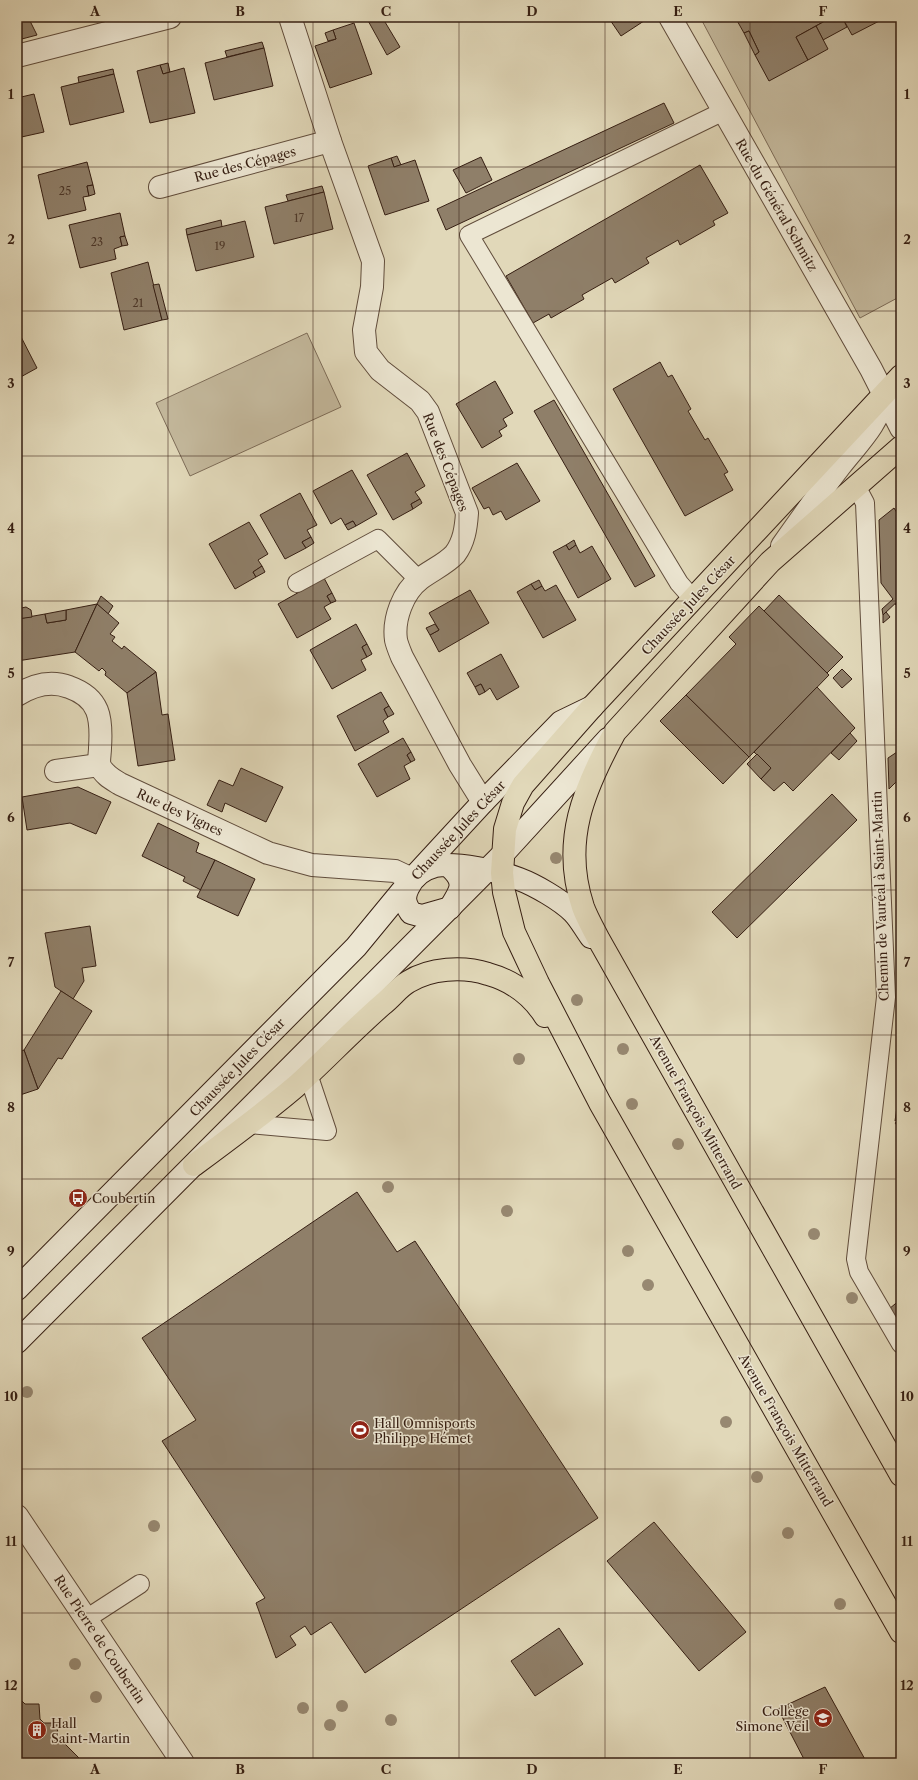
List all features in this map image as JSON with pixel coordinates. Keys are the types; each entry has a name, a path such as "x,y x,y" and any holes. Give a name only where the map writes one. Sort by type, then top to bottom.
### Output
{"main road":[{"name":"Chaussée Jules César","path":"592,707 901,376"},
{"path":"615,732 770,562 901,447"},
{"path":"592,707 524,785 513,803 505,829 497,866 514,932 600,1103"},
{"name":"Avenue François Mitterrand","path":"615,732 603,754 582,801 575,835 576,875 583,907 596,934 901,1475"},
{"path":"194,1165 249,1124 308,1074 374,1011 408,982 432,972 459,969 481,972 498,977 522,989 543,1013 600,1103"},
{"name":"Avenue François Mitterrand","path":"600,1103 901,1632"}],"street":[{"path":"17,56 170,17"},
{"name":"Rue des Cépages","path":"290,17 330,141 373,261 372,287 364,330 366,352 380,370 420,400 428,412 467,513 465,530 460,546 453,556 419,580 407,594 396,622 396,640 402,657 427,704 460,765 483,802"},
{"name":"Rue du Général Schmitz","path":"670,17 884,394 901,428"},
{"name":"Rue des Cépages","path":"160,187 330,141"},
{"path":"770,562 868,431 882,408 884,394"},
{"path":"17,695 42,684 60,684 78,690 92,700 99,713 101,730 99,765 56,771"},
{"name":"Chaussée Jules César","path":"17,1289 356,947 412,879 483,802 561,722 592,707"},
{"path":"17,1342 450,908 497,866 615,732"},
{"name":"Rue des Vignes","path":"99,765 106,776 120,784 268,853 312,865 395,871 412,879"},
{"path":"450,866 458,874 462,884 460,891 450,908 422,916 411,913 405,905 405,895 412,879 427,869 436,866 450,866 497,866 545,892 573,912 593,941 665,1057"},
{"name":"Rue Pierre de Coubertin","path":"17,1516 183,1763"}],"lane":[{"path":"693,599 679,583 469,234 724,111"},
{"name":"Chemin de Vauréal à Saint-Martin","path":"856,486 864,503 886,998 856,1259 859,1272 901,1344"},
{"path":"297,583 378,539 419,580"},
{"path":"249,1124 327,1131 308,1074"},
{"path":"86,1618 140,1584"}],"shaded area":[{"path":"700,17 901,17 901,296 860,318"},
{"path":"307,333 341,407 190,476 156,403"}],"building":[{"path":"17,17 28,17 37,35 18,40"},
{"path":"366,17 382,17 400,47 387,55"},
{"path":"608,17 650,17 621,36"},
{"path":"735,17 832,17 796,37 808,60 769,81 755,55 759,52 749,31 744,33"},
{"path":"832,17 842,17 847,27 823,40 816,26"},
{"path":"842,17 887,17 852,35"},
{"path":"354,23 372,74 330,88 315,46 336,39 333,30"},
{"path":"816,26 828,49 808,60 796,37"},
{"path":"333,30 336,39 328,41 325,33"},
{"path":"749,31 759,52 755,55 744,33"},
{"path":"262,42 264,48 227,57 225,51"},
{"path":"264,48 273,86 214,100 205,63"},
{"path":"168,63 170,72 163,74 160,65"},
{"path":"160,65 163,74 184,68 195,113 150,123 137,71"},
{"path":"113,69 114,74 79,83 78,77"},
{"path":"114,74 124,112 70,125 61,87"},
{"path":"34,94 44,132 17,138 17,98"},
{"path":"664,103 674,123 446,230 437,209"},
{"path":"397,156 401,165 394,167 391,158"},
{"path":"481,157 492,180 466,193 453,170"},
{"path":"391,158 394,167 415,160 429,201 385,215 368,166"},
{"path":"87,162 93,185 87,186 89,196 83,197 86,210 48,219 38,175"},
{"path":"700,165 728,213 713,221 715,225 680,245 678,240 646,258 649,263 615,283 612,278 582,295 584,299 551,318 549,314 533,323 506,276"},
{"path":"93,185 95,194 89,196 87,186"},
{"path":"322,186 324,192 288,201 286,195"},
{"path":"324,192 333,229 274,244 265,207"},
{"path":"120,213 125,236 120,237 122,246 114,249 116,259 80,268 69,225"},
{"path":"221,220 222,227 187,235 186,229"},
{"path":"245,221 254,257 196,271 187,235"},
{"path":"125,236 128,245 122,246 120,237"},
{"path":"148,262 162,320 124,330 111,273"},
{"path":"159,284 168,319 162,320 153,285"},
{"path":"17,329 37,368 17,379"},
{"path":"660,362 668,377 672,375 691,409 688,411 705,440 708,438 728,472 724,474 733,490 685,516 613,389"},
{"path":"495,381 513,413 503,419 507,426 499,431 502,436 482,448 456,404"},
{"path":"554,400 655,576 635,587 534,411"},
{"path":"407,453 425,486 415,492 420,499 411,504 413,509 393,520 367,475"},
{"path":"517,463 540,501 506,520 501,511 493,515 489,507 484,509 472,488"},
{"path":"352,470 377,514 356,526 353,521 345,525 341,518 331,524 313,491"},
{"path":"300,493 317,525 307,530 311,537 302,542 306,548 285,559 260,515"},
{"path":"420,499 422,503 413,509 411,504"},
{"path":"894,508 901,519 901,598 883,615 882,609 893,599 881,583 879,520"},
{"path":"353,521 356,526 348,530 345,525"},
{"path":"249,522 268,554 258,560 262,566 253,572 256,577 235,589 209,544"},
{"path":"311,537 314,543 306,548 302,542"},
{"path":"574,540 576,545 569,550 566,545"},
{"path":"566,545 569,550 576,545 580,553 592,546 611,579 578,598 553,552"},
{"path":"262,566 265,572 256,577 253,572"},
{"path":"324,578 332,593 327,596 331,603 324,607 331,619 297,638 278,604"},
{"path":"539,580 542,586 535,590 531,584"},
{"path":"531,584 535,590 542,586 545,591 556,585 576,620 543,638 517,592"},
{"path":"470,590 489,623 439,652 430,635 439,630 429,613"},
{"path":"332,593 336,601 331,603 327,596"},
{"path":"779,595 843,657 827,673 764,611"},
{"path":"101,596 113,606 108,614 97,604"},
{"path":"901,598 901,610 895,604"},
{"path":"97,604 75,652 17,661 17,619 45,614 47,623 66,620 66,610"},
{"path":"97,604 119,623 110,634 115,637 112,641 122,649 124,646 156,672 127,693 105,675 106,672 102,668 99,671 75,652"},
{"path":"759,606 829,675 749,757 686,695 736,644 729,637"},
{"path":"26,607 31,610 32,617 17,619 17,609"},
{"path":"66,610 66,620 47,623 45,614"},
{"path":"886,612 890,617 883,623 883,615"},
{"path":"356,624 367,644 362,647 367,657 361,660 366,670 332,689 310,650"},
{"path":"435,624 439,630 430,635 426,628"},
{"path":"367,644 372,654 367,657 362,647"},
{"path":"501,654 519,687 497,700 490,688 485,692 481,684 475,687 467,673"},
{"path":"842,669 852,679 842,688 833,678"},
{"path":"156,672 162,715 168,714 175,760 138,766 127,693"},
{"path":"481,684 485,692 479,695 475,687"},
{"path":"817,687 855,728 793,791 784,782 774,791 761,779 771,768 754,752"},
{"path":"381,692 389,706 384,709 388,717 383,721 389,732 355,751 337,716"},
{"path":"686,695 749,757 723,784 660,721"},
{"path":"389,706 394,714 388,717 384,709"},
{"path":"850,733 857,741 839,760 831,753"},
{"path":"403,738 411,752 407,755 411,762 404,766 410,779 377,797 358,764"},
{"path":"900,750 901,777 889,789 888,758"},
{"path":"411,752 415,760 411,762 407,755"},
{"path":"757,754 771,768 761,779 747,764"},
{"path":"241,768 283,787 266,822 225,803 222,812 207,805 219,780 233,786"},
{"path":"78,787 111,802 96,834 70,823 27,830 22,797"},
{"path":"832,794 857,820 737,938 712,912"},
{"path":"158,823 199,843 196,852 215,860 201,890 183,881 185,877 142,856"},
{"path":"215,860 255,879 238,916 197,897"},
{"path":"90,926 96,966 82,968 84,981 73,999 55,987 45,933"},
{"path":"61,991 92,1011 62,1059 58,1058 38,1089 24,1050"},
{"path":"24,1050 38,1089 17,1096 17,1053"},
{"path":"901,1084 901,1116 895,1121 900,1086"},
{"path":"901,1118 901,1130 895,1123"},
{"name":"Hall Omnisports Philippe Hémet","path":"357,1192 397,1252 415,1241 598,1518 365,1673 331,1622 311,1635 305,1626 290,1636 296,1645 276,1658 256,1603 265,1598 162,1441 196,1420 142,1338"},
{"path":"901,1299 901,1323 889,1309"},
{"path":"654,1522 746,1632 699,1671 607,1561"},
{"path":"559,1628 583,1664 535,1696 511,1661"},
{"path":"825,1687 867,1763 806,1763 778,1709"},
{"name":"Hall Saint-Martin","path":"17,1696 25,1704 39,1704 40,1719 44,1723 57,1723 58,1737 84,1763 17,1763"}],"place":[{"name":"Coubertin","path":"78,1198"},
{"name":"Hall Omnisports Philippe Hémet","path":"360,1430"},
{"name":"Collège Simone Veil","path":"823,1718"},
{"name":"Hall Saint-Martin","path":"37,1730"}]}
